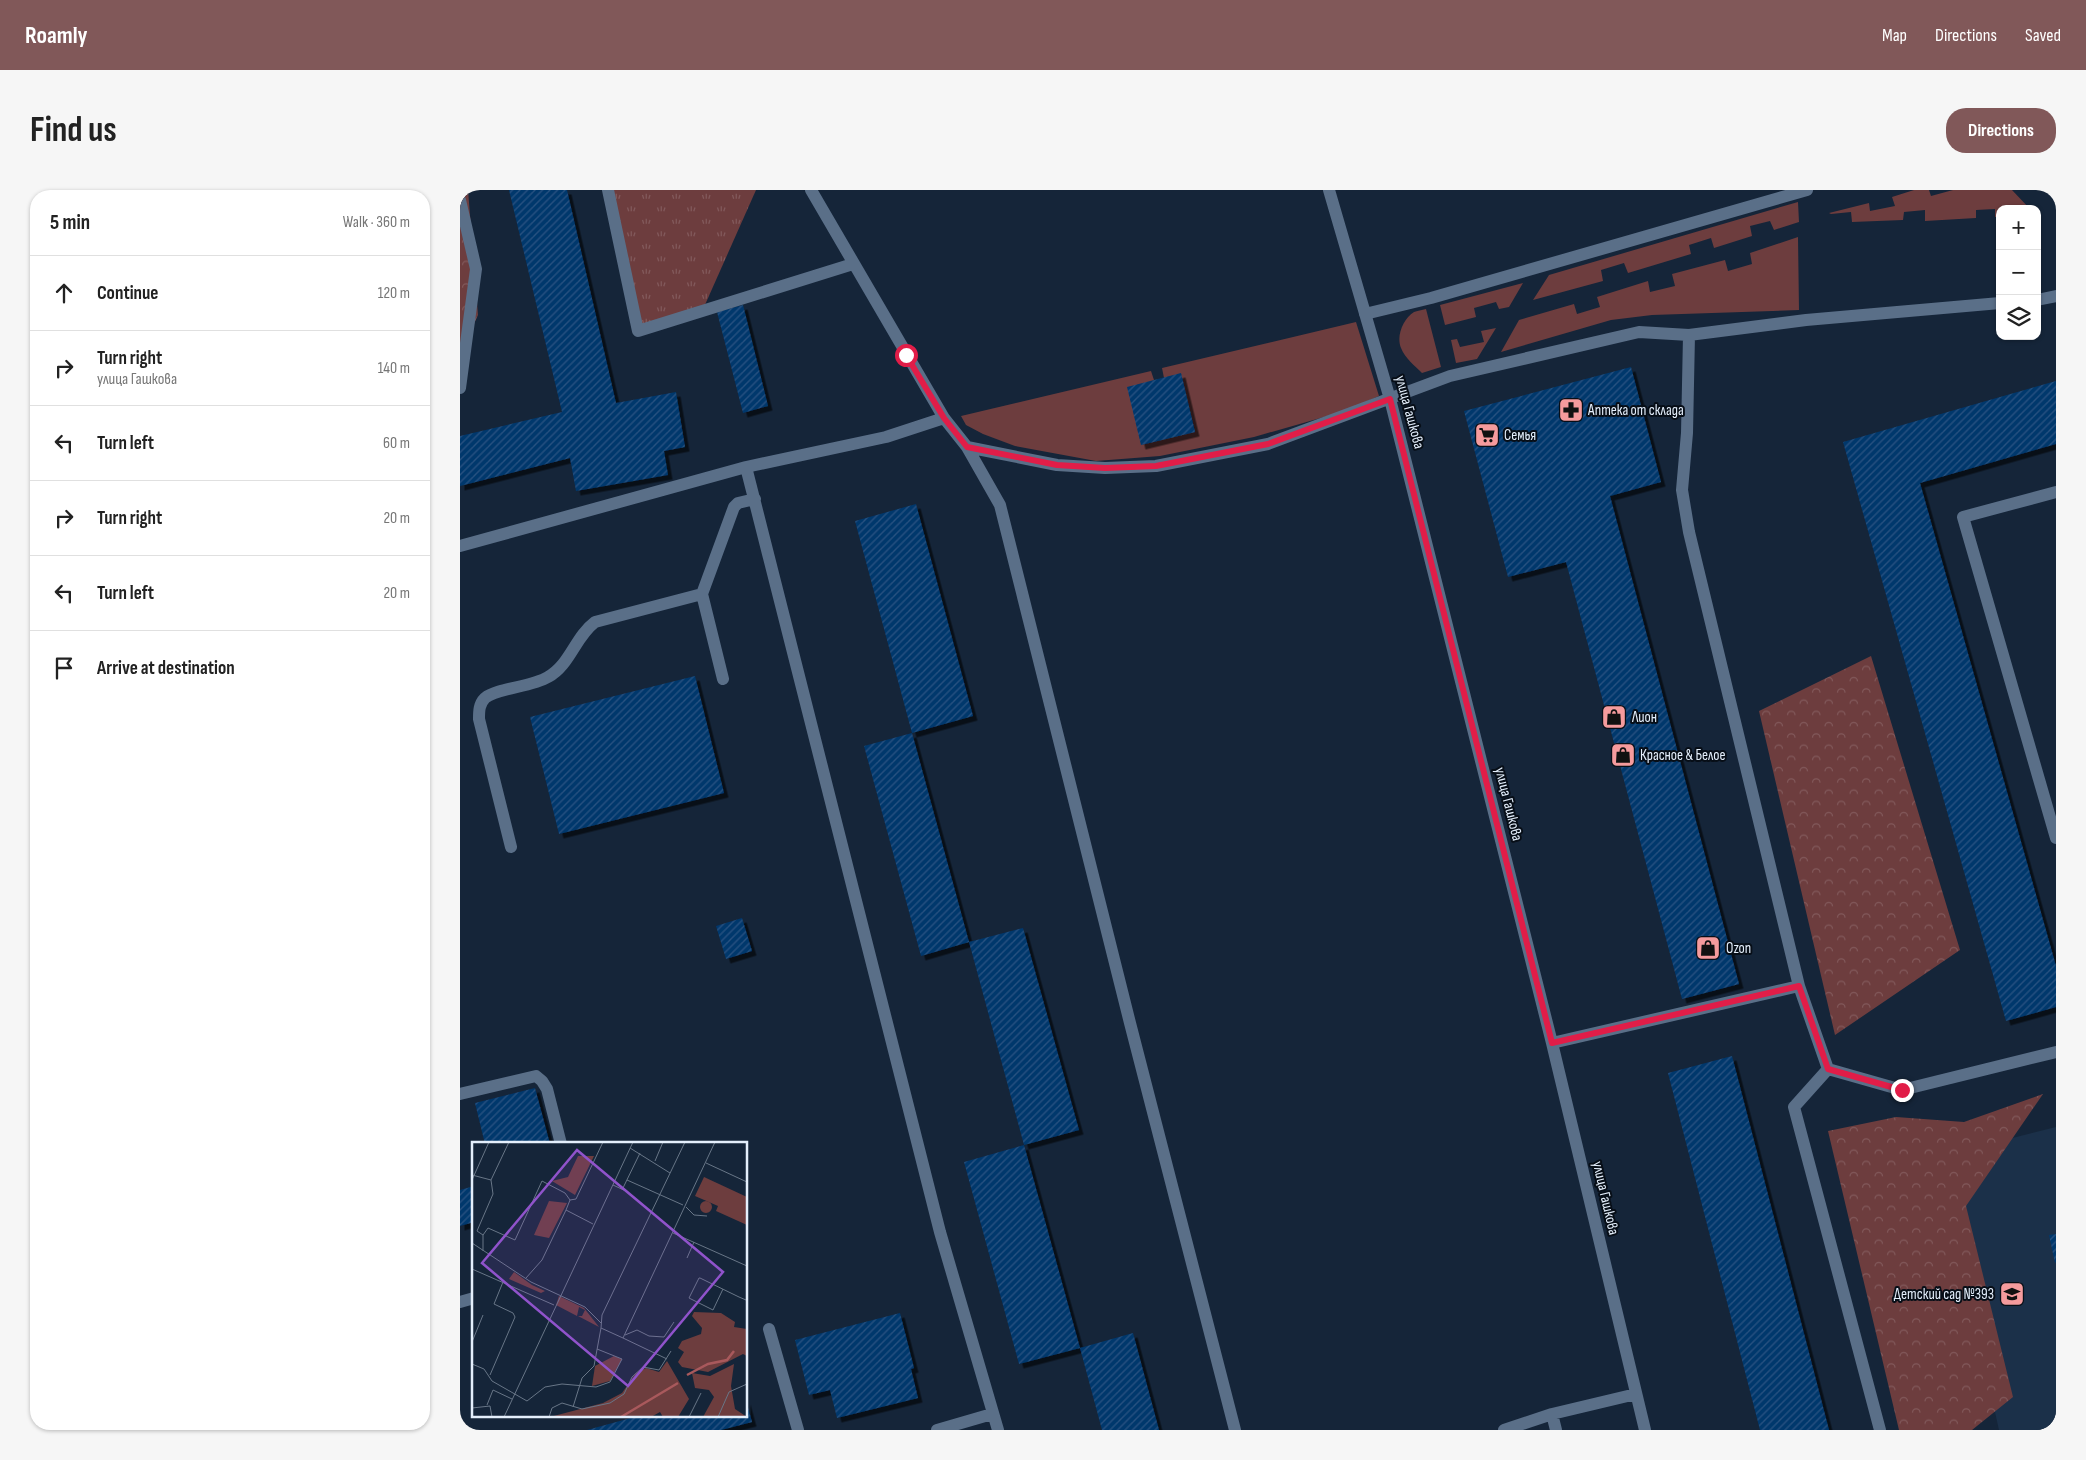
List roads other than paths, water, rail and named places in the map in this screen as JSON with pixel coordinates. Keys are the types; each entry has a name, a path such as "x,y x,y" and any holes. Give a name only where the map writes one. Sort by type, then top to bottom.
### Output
{"street":[{"path":"608,190 638,331 853,264"},
{"path":"811,190 944,418 967,447 1000,504 1130,1023 1235,1430"},
{"name":"улица Гашкова","path":"1329,190 1390,399 1552,1043 1645,1430"},
{"path":"1365,314 1431,298 1807,190"},
{"path":"460,200 476,269 460,388"},
{"path":"2041,299 2056,296"},
{"path":"967,447 1057,465 1105,468 1156,466 1268,444 1450,376 1639,332 1689,335 1806,320 1996,303"},
{"path":"1689,335 1687,433 1682,490 1689,532 1799,986 1828,1069"},
{"path":"460,546 746,467 886,437 944,418"},
{"path":"746,467 938,1222 998,1430"},
{"path":"2056,492 1963,517 2056,838"},
{"path":"723,679 702,594 734,507 738,503 754,499"},
{"path":"510,847 479,719 478,708 485,698 548,677 566,660 580,637 595,622 702,594"},
{"path":"1552,1043 1799,986"},
{"path":"1828,1069 1902,1090 2056,1052"},
{"path":"1828,1069 1794,1107 1880,1430"},
{"path":"460,1094 536,1076 547,1089 560,1142"},
{"path":"770,1330 798,1430"},
{"path":"1504,1430 1552,1414 1636,1394"},
{"path":"937,1430 992,1414"},
{"path":"1552,1414 1556,1430"}],"place":[{"name":"Аптека от склада","path":"1571,410"},
{"name":"Семья","path":"1487,435"},
{"name":"Лион","path":"1614,717"},
{"name":"Красное & Белое","path":"1623,755"},
{"name":"Ozon","path":"1708,948"},
{"name":"Детский сад №393","path":"2012,1294"}]}
